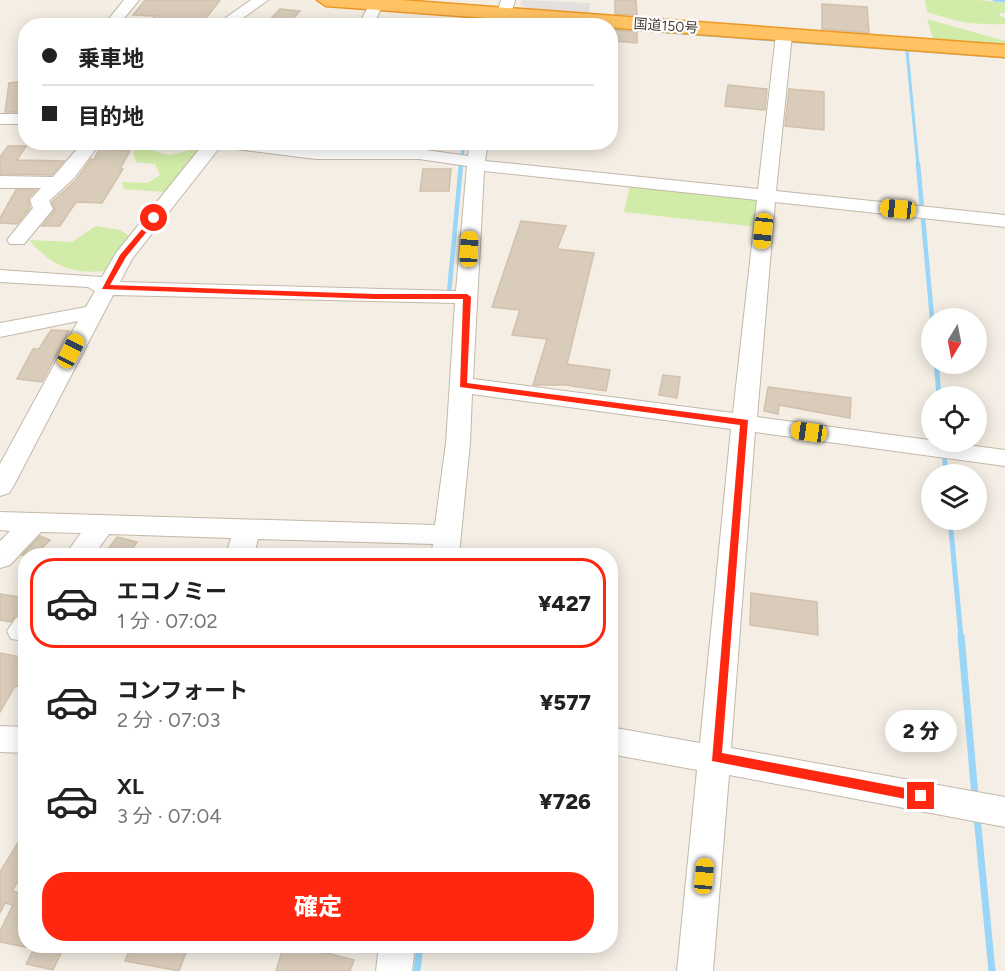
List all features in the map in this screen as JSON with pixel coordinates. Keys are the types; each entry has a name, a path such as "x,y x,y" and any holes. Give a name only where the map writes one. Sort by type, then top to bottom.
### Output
{"highway":[{"name":"国道150号","path":"326,0 567,18"},
{"name":"国道150号","path":"618,22 1005,51"}],"street":[{"path":"117,18 132,0"},
{"path":"233,18 261,0"},
{"path":"369,18 376,4"},
{"path":"695,971 716,758 744,422 784,35"},
{"path":"2,122 18,120"},
{"path":"17,240 43,209 39,200 58,183 86,150"},
{"path":"0,487 123,257 209,150"},
{"path":"357,150 476,157 766,196 1005,221"},
{"path":"0,521 247,529 446,545 463,385 476,157"},
{"path":"0,182 58,183"},
{"path":"0,276 93,281 105,288 375,297 467,297"},
{"path":"0,330 92,312"},
{"path":"463,385 1005,458"},
{"path":"0,558 35,522"},
{"path":"84,548 102,524"},
{"path":"242,548 247,529"},
{"path":"0,739 18,740"},
{"path":"618,741 1005,812"},
{"path":"394,971 396,953"}],"green space":[{"path":"925,0 978,0 1005,3 1005,13 1000,13 1000,16 1005,18 1005,24 974,23 927,12"},
{"path":"927,19 1005,41 1005,47 934,41"},
{"path":"133,150 154,150 170,155 190,150 209,150 181,184 163,192 124,189 122,182 148,183 160,175 155,164 136,162"},
{"path":"630,185 760,198 757,227 624,212"},
{"path":"96,226 120,230 136,240 115,270 89,272 68,268 48,258 29,240 72,242"}],"shaded area":[{"path":"523,0 590,3 589,15 534,11 520,5"}],"building":[{"path":"145,0 220,0 206,18 153,18 155,16 133,15"},
{"path":"615,0 636,0 637,15 615,14"},
{"path":"822,4 867,7 869,33 822,29"},
{"path":"280,9 300,11 293,18 272,18"},
{"path":"618,30 637,32 637,43 618,41"},
{"path":"18,82 18,112 5,112 9,83"},
{"path":"728,85 767,89 765,110 725,106"},
{"path":"789,89 824,92 824,130 785,126"},
{"path":"8,146 18,146 18,150 23,150 17,160 64,161 52,175 0,174 0,157"},
{"path":"99,150 130,151 120,169 123,169 102,203 76,202 60,226 42,226 55,210 52,202 76,180 91,159 94,160"},
{"path":"423,169 451,169 449,191 420,191"},
{"path":"16,190 36,190 28,198 30,208 17,224 0,223 0,218"},
{"path":"521,221 566,226 557,249 594,253 567,364 610,370 606,391 566,385 533,385 547,339 512,335 520,310 492,307"},
{"path":"51,330 69,331 42,382 17,379 33,349 39,349"},
{"path":"663,375 680,377 677,398 659,395"},
{"path":"768,387 851,398 850,418 779,405 778,414 764,411"},
{"path":"40,536 50,540 42,548 29,548"},
{"path":"117,537 137,542 133,548 109,548"},
{"path":"751,593 817,602 818,635 750,625"},
{"path":"0,594 18,597 18,615 11,622 0,620"},
{"path":"0,653 18,656 18,687 15,686 0,712"},
{"path":"18,843 18,881 12,891 18,892 18,945 0,942 0,931 13,905 5,903 0,913 0,872"},
{"path":"32,953 61,953 53,970 26,964"},
{"path":"128,953 186,953 179,971 125,961"},
{"path":"282,953 327,953 354,960 350,971 276,971"}],"waterway":[{"path":"994,0 1005,1"},
{"path":"618,29 1005,57"},
{"path":"907,51 918,165"},
{"path":"460,165 463,150"},
{"path":"454,294 449,293 461,164"},
{"path":"918,164 931,308"},
{"path":"937,374 938,386"},
{"path":"944,452 945,464"},
{"path":"951,530 961,637"},
{"path":"961,636 975,796"},
{"path":"977,817 992,971"},
{"path":"417,971 419,953"}],"route":[{"path":"154,218 123,257 105,288 375,297 467,297 463,385 744,422 716,758 921,796"}]}
